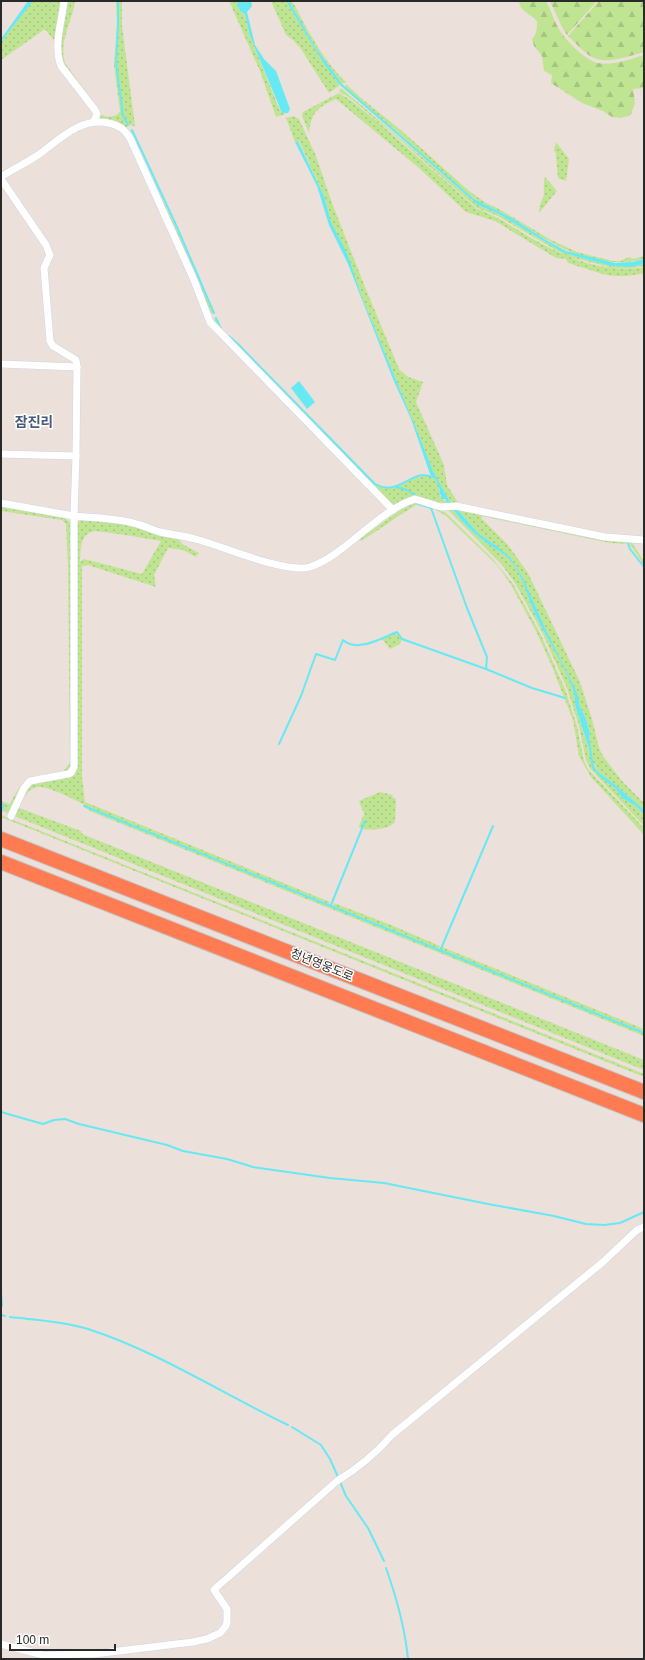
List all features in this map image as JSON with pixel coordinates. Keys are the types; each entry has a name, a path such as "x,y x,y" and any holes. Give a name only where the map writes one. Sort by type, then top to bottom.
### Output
{"highway":[{"name":"청년영웅도로","path":"1,838 644,1092"},
{"name":"청년영웅도로","path":"1,862 644,1115"}],"street":[{"path":"64,1 57,47 58,58 61,66 95,110 97,114 94,121"},
{"path":"10,816 24,788 30,781 68,774 71,773 74,767 74,516 77,367 76,360 53,346 50,340 44,268 50,254 46,245 1,178 36,156 74,129 94,121 117,125 124,129 130,138 194,280 210,322 393,510"},
{"path":"1,364 77,367"},
{"path":"1,454 76,456"},
{"path":"1,503 74,516 138,524 159,532 198,540 296,569 309,567 322,561 393,510 415,499 441,507 456,506 606,538 644,540"},
{"path":"1,1644 43,1655 94,1654 193,1642 220,1633 226,1626 228,1616 226,1609 214,1590 217,1587 337,1481 383,1444 392,1434 602,1262 637,1230 644,1227"}],"green space":[{"path":"33,1 63,1 56,43 45,29 1,60 1,42"},
{"path":"66,1 75,1 65,39 65,63 94,103 62,65 59,47"},
{"path":"116,1 118,25 115,63 123,116 128,127 98,119 99,114 111,117 118,114 120,111 114,65 117,24"},
{"path":"119,1 122,1 122,26 135,126 129,125 124,115 116,63"},
{"path":"229,1 236,1 240,11 245,14 250,36 278,106 282,113 286,114 276,117 260,71"},
{"path":"271,1 286,1 324,64 340,85 329,93 301,49 286,35"},
{"path":"289,1 292,1 307,29 325,57 346,82 342,84 316,48"},
{"path":"519,1 546,1 562,34 576,49 593,61 610,64 644,55 644,88 633,89 635,103 629,116 620,118 612,117 603,111 582,103 551,83 552,75 544,71 542,56 534,46 532,39 536,33 537,21 521,8"},
{"path":"550,1 597,1 567,35"},
{"path":"599,1 644,1 644,52 618,59 598,59 586,53 568,36"},
{"path":"346,84 402,131 469,191 486,203 499,209 551,240 577,252 613,261 620,261 629,257 633,259 644,256 644,259 625,262 607,262 573,253 505,214 481,203 452,181 353,95 345,86"},
{"path":"341,88 478,205 499,214 564,253 611,266 630,267 644,264 644,266 631,268 613,268 566,256 496,215 477,208 391,132 350,98 340,92 339,91"},
{"path":"339,93 377,121 477,209 496,217 540,243 582,262 612,268 644,267 644,273 613,276 568,263 566,259 556,258 495,221 466,212 419,168 336,99 316,111 309,133 302,116 303,112"},
{"path":"293,116 299,119 316,156 332,203 399,369 408,377 423,382 416,402 444,465 447,485 459,504 451,504 433,471 357,282 331,222 324,196 299,141 295,142 286,118"},
{"path":"130,130 175,226 213,313 212,314 209,312 129,133"},
{"path":"556,142 569,159 566,181 558,178 556,154 554,150"},
{"path":"545,177 557,191 539,213 544,194"},
{"path":"215,318 225,333 239,345 374,484 394,488 418,477 427,476 435,478 439,487 440,496 448,504 415,497 392,507 217,328 213,321"},
{"path":"415,503 418,504 376,532 361,541 359,539 402,509"},
{"path":"419,503 439,509 446,513 493,559 513,584 540,633 565,689 577,726 584,761 588,769 644,828 644,835 591,777 579,756 573,720 551,664 536,631 510,583 497,565 446,516 433,508"},
{"path":"1,506 64,517 72,524 71,766 65,772 29,780 10,814 3,811 5,804 1,802 1,800 10,804 21,786 30,778 63,772 70,762 68,566 66,524 62,520 1,511"},
{"path":"447,509 453,509 463,522 475,533 502,553 513,564 540,625 560,660 571,685 575,696 575,705 596,773 616,789 622,798 636,806 644,815 644,826 590,768 586,760 579,726 567,688 542,632 515,583 502,565"},
{"path":"457,509 644,542 644,544 632,543 644,561 644,565 629,543 622,544 605,542 482,516 481,518 508,545 528,573 580,682 592,719 599,748 603,756 621,780 644,803 644,810 598,772 593,762 589,736 590,734 586,719 579,704 575,688 546,630 523,578 510,557 478,533"},
{"path":"88,519 134,525 178,538 182,544 199,553 196,557 183,550 168,548 154,575 156,587 88,565 82,566 82,777 85,802 330,902 329,904 213,858 97,811 51,789 38,787 31,789 26,794 19,808 81,831 82,834 644,1060 644,1070 12,815 19,800 32,783 73,774 77,522","holes":["95,531 161,541 142,574 84,559 80,562 81,547 83,539 86,535"]},
{"path":"397,633 402,639 400,644 390,649 382,639"},
{"path":"380,792 393,795 392,797 396,799 395,822 388,827 379,829 360,828 359,826 364,814 359,801"},
{"path":"84,807 621,1024 644,1034 644,1036 92,812"},
{"path":"1,815 644,1074 644,1077 1,817"},
{"path":"334,903 440,946 439,949 333,906"},
{"path":"442,947 644,1029 644,1032 441,950"}],"water":[{"path":"28,1 33,1 1,42 1,39"},
{"path":"236,1 251,1 252,6 247,12 255,45 264,59 276,71 290,109 288,113 282,113 250,36 245,14 240,11"},
{"path":"286,1 289,1 316,48 342,84 474,199 510,217 566,251 615,263 633,262 644,259 644,264 630,267 611,266 564,253 499,214 478,205 340,85 324,64"},
{"path":"298,141 324,196 331,222 347,253 363,300 433,471 451,504 448,504 445,499 442,499 436,480 430,474 411,419 393,379 348,264 329,225 317,186 295,142"},
{"path":"299,381 315,402 307,409 291,388"},
{"path":"453,509 457,509 478,533 510,557 523,578 546,630 575,688 590,734 589,736 594,766 598,772 644,810 644,815 636,806 622,798 616,789 600,777 592,768 589,749 575,705 575,696 571,685 560,660 540,625 513,564 508,558 486,542 463,522"}],"waterway":[{"path":"118,1 116,63 123,115 128,125"},
{"path":"132,130 176,225 214,313"},
{"path":"216,318 221,329"},
{"path":"229,336 375,484 387,488 398,486 420,475 434,477"},
{"path":"396,487 407,490 415,495"},
{"path":"418,504 431,508 467,608 487,657 486,669 532,688 565,698"},
{"path":"628,543 630,549 644,567"},
{"path":"279,744 301,696 316,654 335,660 343,640 349,644 362,645 377,641 397,632 402,639 486,669"},
{"path":"1,803 4,805 1,812"},
{"path":"84,806 644,1033"},
{"path":"331,905 365,821"},
{"path":"440,951 493,826"},
{"path":"1,1112 43,1124 54,1120 65,1119 79,1124 167,1145 183,1151 227,1159 253,1167 330,1178 384,1183 554,1216 586,1224 604,1225 620,1223 644,1212"},
{"path":"1,1282 1,1287"},
{"path":"1,1292 2,1306"},
{"path":"1,1315 5,1316"},
{"path":"10,1317 69,1324 114,1338 165,1361 288,1425"},
{"path":"292,1427 321,1445 330,1459 338,1477"},
{"path":"340,1482 346,1496 368,1528 384,1561"},
{"path":"386,1568 400,1613 408,1659"}],"district":[{"name":"잠진리","path":"34,422"}]}
